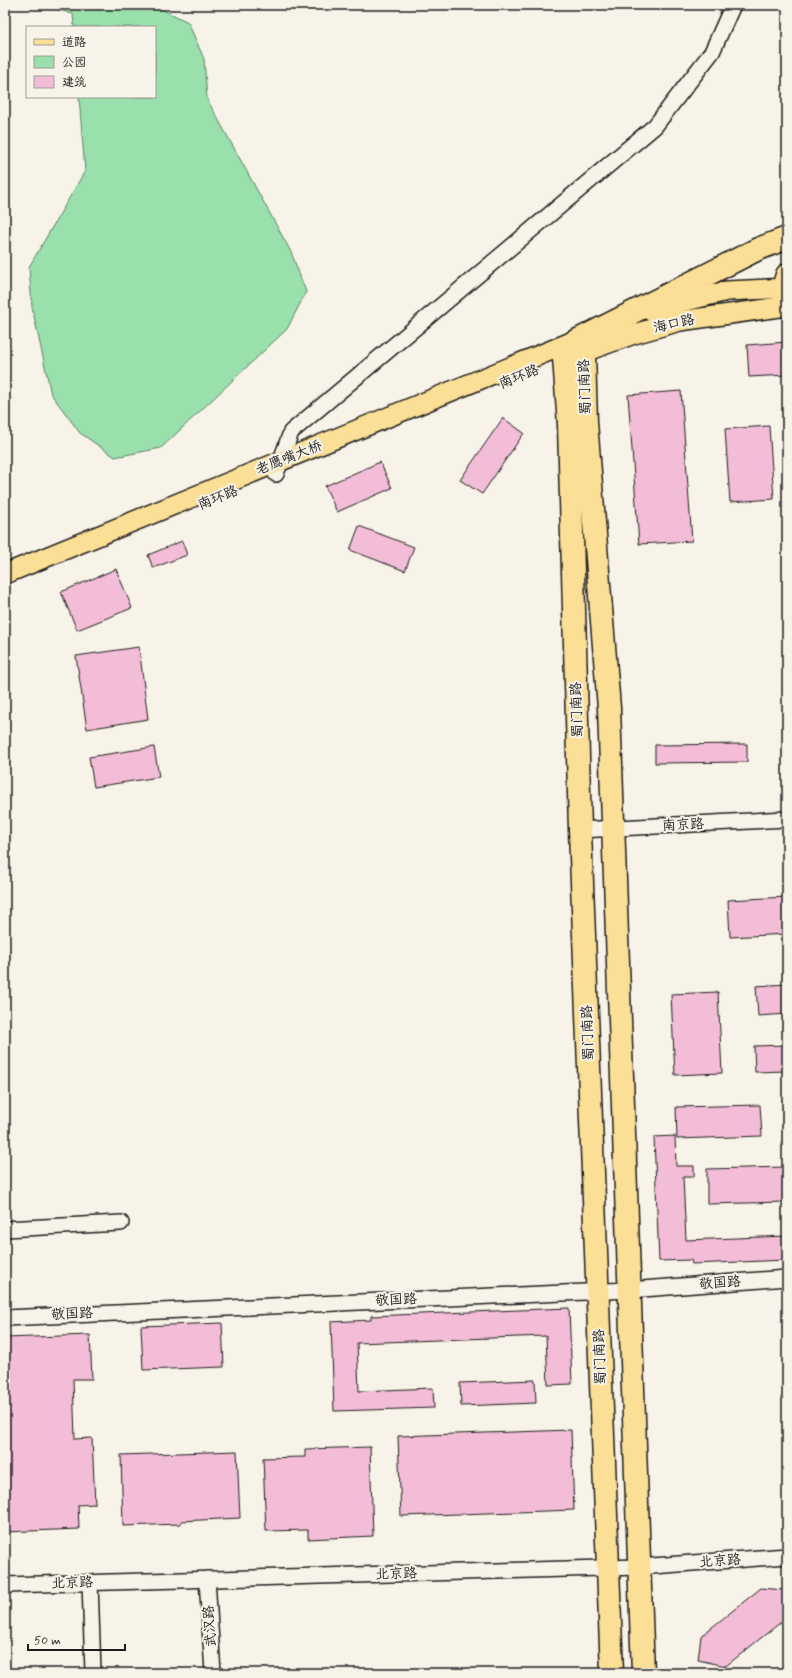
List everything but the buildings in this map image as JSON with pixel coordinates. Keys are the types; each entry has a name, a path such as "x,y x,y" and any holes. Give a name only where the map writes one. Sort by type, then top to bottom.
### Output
{"highway":[{"path":"574,351 758,249 787,238"},
{"name":"蜀门南路","path":"574,351 586,422 609,708 643,1673"},
{"name":"蜀门南路","path":"574,351 569,425 580,830 612,1673"}],"main road":[{"name":"海口路","path":"574,351 786,289"},
{"name":"南环路","path":"5,583 278,467 574,351"},
{"name":"老鹰嘴大桥","path":"5,574 278,467"}],"street":[{"path":"278,467 291,432 655,126 712,52 733,5"},
{"name":"南京路","path":"580,830 787,819"},
{"path":"5,1229 121,1223"},
{"name":"敬国路","path":"5,1318 629,1290 787,1278"},
{"name":"北京路","path":"5,1585 639,1567 787,1556"},
{"name":"武汉路","path":"207,1579 213,1673"},
{"path":"90,1582 94,1673"}],"green space":[{"path":"42,5 153,5 188,22 204,59 207,99 291,252 306,292 287,329 161,448 115,457 80,433 51,394 32,307 29,267 85,171 79,98 156,98 156,26 74,26 73,14"}]}
